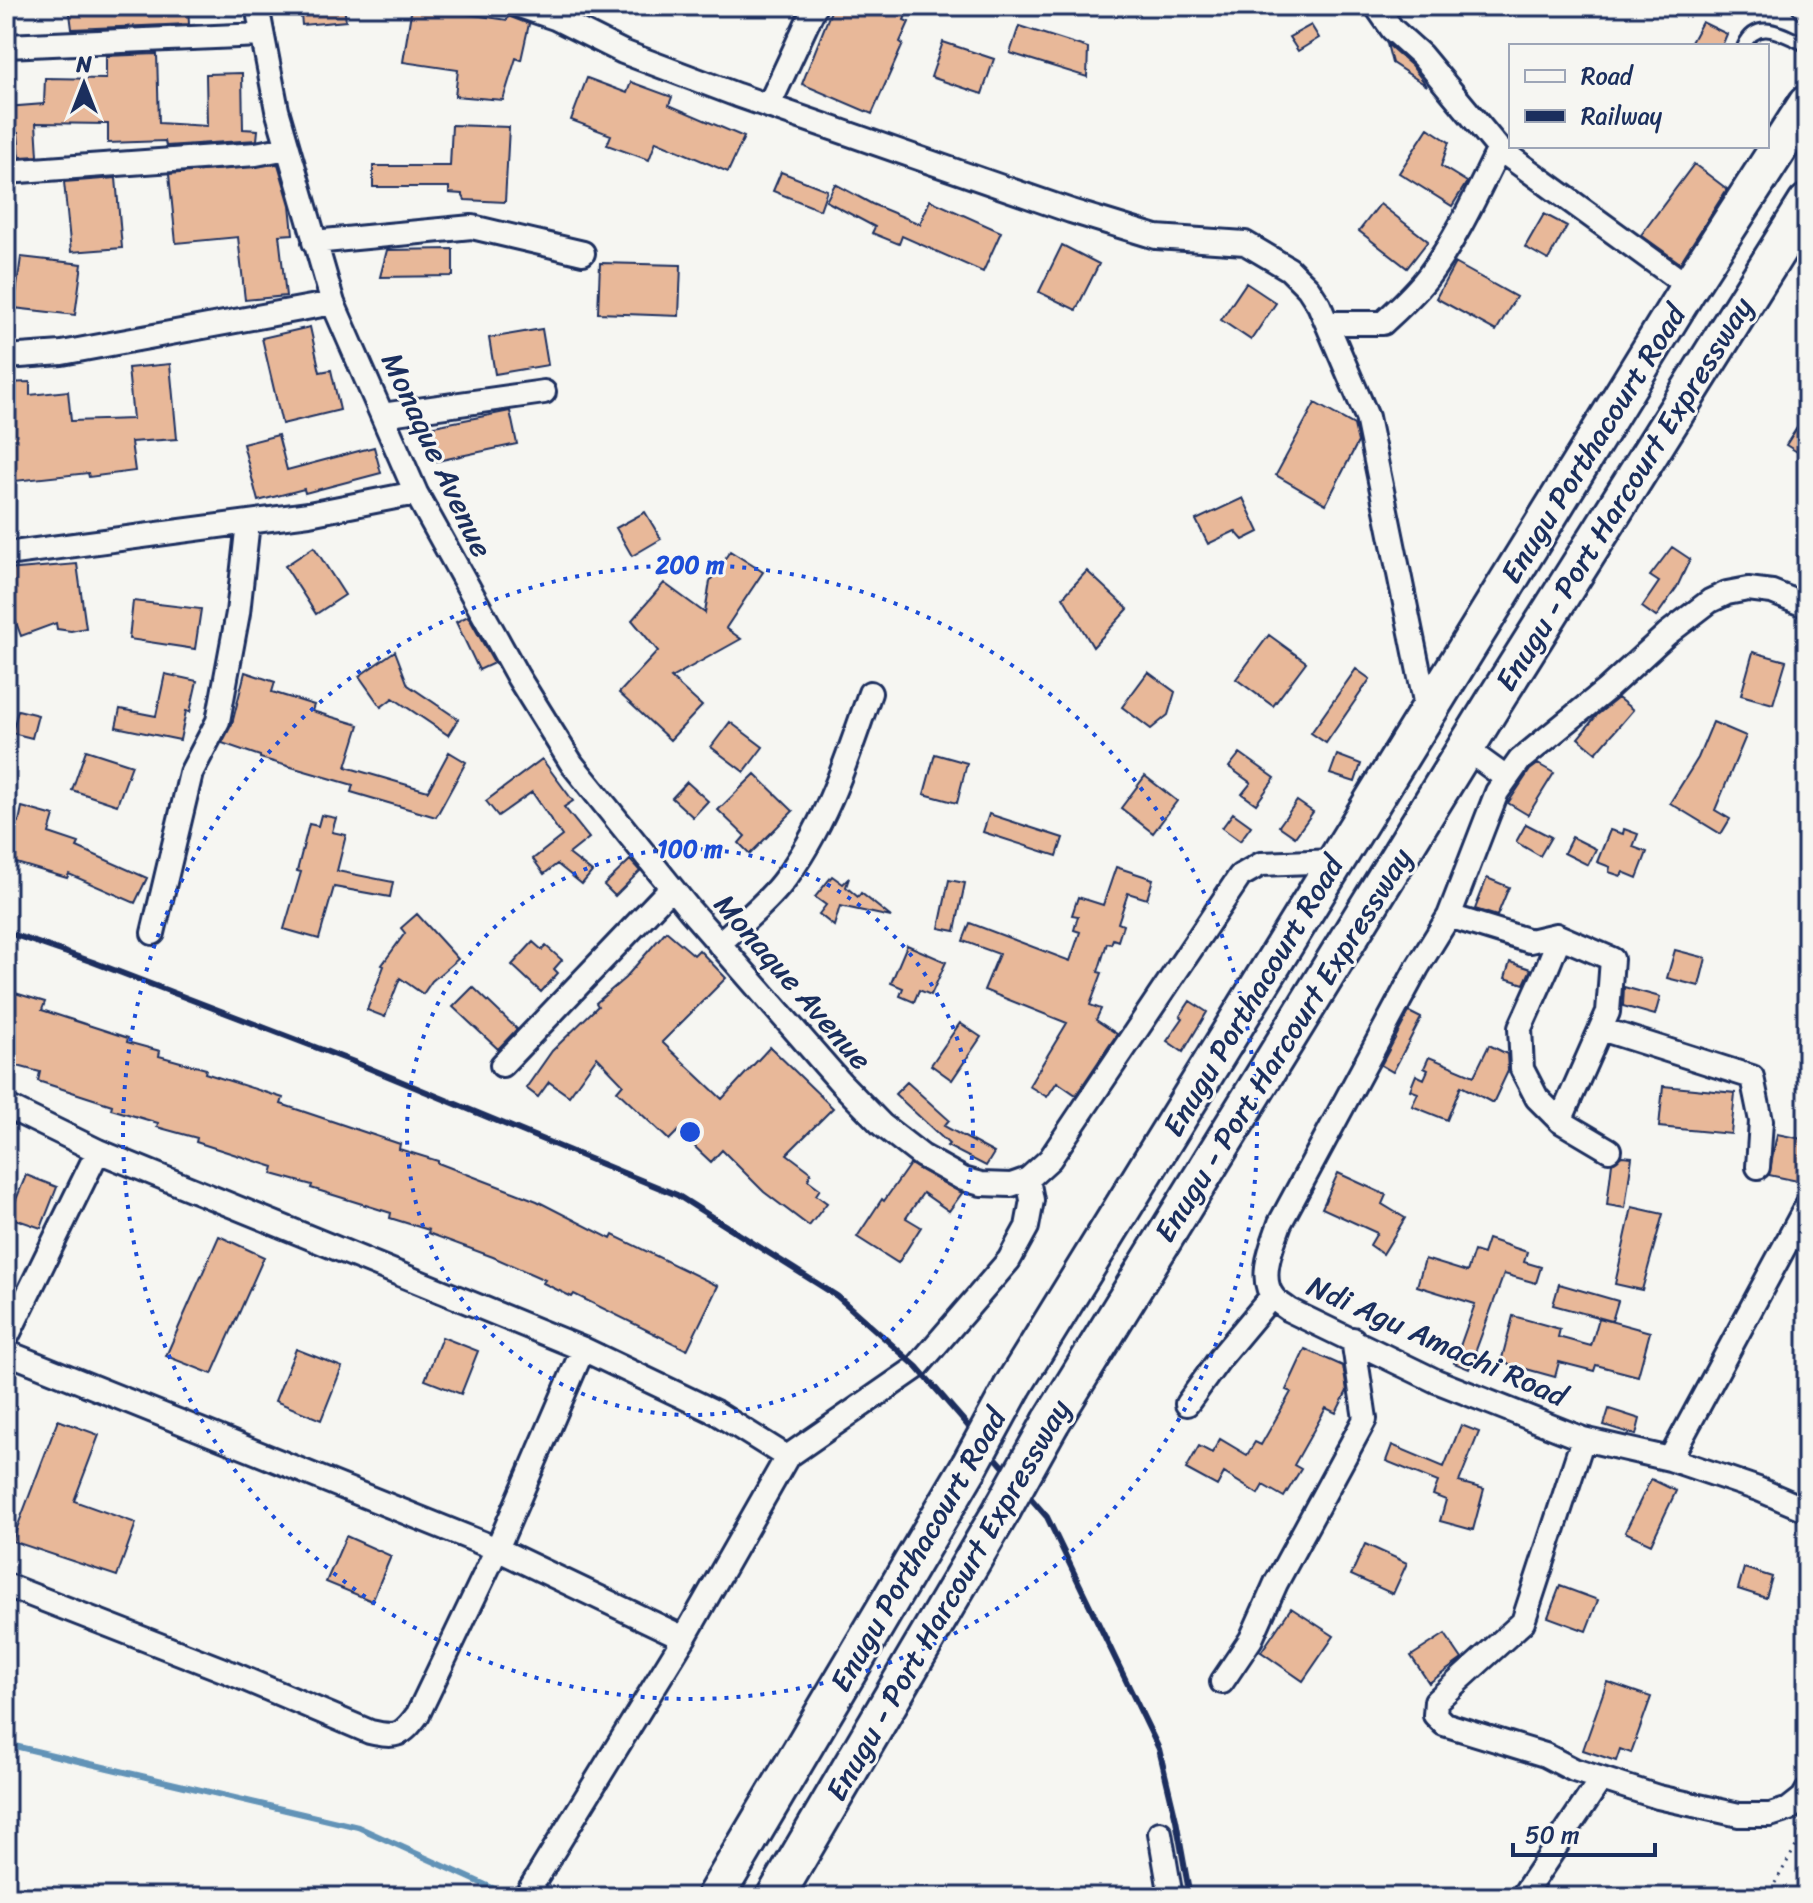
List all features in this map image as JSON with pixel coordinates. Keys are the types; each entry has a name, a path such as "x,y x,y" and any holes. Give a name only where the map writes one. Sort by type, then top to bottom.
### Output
{"highway":[{"name":"Enugu Porthacourt Road","path":"716,1896 970,1465 1013,1386 1689,287 1770,150 1804,116"},
{"name":"Enugu - Port Harcourt Expressway","path":"775,1897 1051,1422 1807,203"}],"street":[{"name":"Monaque Avenue","path":"257,6 287,148 333,303 416,493 518,677 572,764 719,944 882,1125 922,1156 963,1179 981,1184 1011,1185 1028,1179"},
{"path":"520,6 555,18 623,52 1071,211 1156,237 1245,243 1289,269 1308,288 1327,323 1367,417 1427,711"},
{"path":"769,105 815,6"},
{"path":"1376,6 1392,29 1421,55 1499,149 1689,287"},
{"path":"6,46 261,35"},
{"path":"6,172 256,154 287,148"},
{"path":"1327,323 1383,323 1407,300 1430,273 1467,213 1499,149"},
{"path":"314,242 472,227 583,253"},
{"path":"6,357 62,353 333,303"},
{"path":"382,415 544,392"},
{"path":"6,554 309,514 416,493"},
{"path":"153,933 191,773 218,721 238,613 248,522"},
{"name":"Ndi Agu Amachi Road","path":"1807,606 1772,592 1748,589 1727,593 1710,601 1520,760 1497,792 1449,916 1413,975 1280,1223 1267,1264 1267,1283 1272,1296 1289,1310 1436,1381 1583,1439 1670,1459 1758,1489 1807,1510"},
{"path":"719,944 774,892 818,828 870,693"},
{"path":"1466,749 1506,778"},
{"path":"525,1897 684,1638 787,1457 917,1367 1009,1260 1027,1227 1032,1200 1028,1179 1050,1159 1240,876 1261,864 1335,861"},
{"path":"502,1065 671,888"},
{"path":"1449,916 1530,941 1556,935 1612,959 1608,1012 1560,1121"},
{"path":"1556,935 1558,941 1520,1033 1525,1078 1537,1098 1560,1121 1609,1150"},
{"path":"1601,1029 1752,1077 1761,1121 1758,1167"},
{"path":"6,1106 98,1151 583,1349 715,1412 787,1457"},
{"path":"6,1339 98,1151"},
{"path":"1670,1459 1807,1205"},
{"path":"1187,1404 1272,1296"},
{"path":"1222,1682 1251,1639 1276,1583 1365,1419 1353,1339"},
{"path":"6,1585 231,1673 370,1732 390,1736 405,1731 418,1714 497,1549 583,1349"},
{"path":"6,1352 497,1549 684,1638"},
{"path":"1583,1439 1523,1622 1436,1701 1435,1715 1444,1724 1545,1755 1601,1779 1658,1797 1739,1815 1770,1815 1789,1809 1805,1795"},
{"path":"1522,1897 1601,1779"},
{"path":"1160,1833 1171,1897"}],"lane":[{"path":"1745,44 1749,34 1768,29 1807,45"}],"path":[{"path":"1767,1897 1799,1841 1805,1795"}],"building":[{"path":"69,6 188,6 189,24 72,29"},
{"path":"300,6 344,6 346,21 302,25"},
{"path":"412,6 507,20 508,16 529,24 521,60 516,58 503,100 455,96 458,70 403,62"},
{"path":"833,6 910,6 904,20 909,22 900,42 903,44 872,114 802,84"},
{"path":"1702,22 1727,34 1723,44 1690,44"},
{"path":"1311,25 1319,38 1298,51 1289,37"},
{"path":"1019,26 1088,48 1087,77 1010,53"},
{"path":"943,42 994,59 982,94 931,77"},
{"path":"1387,44 1411,65 1427,86 1392,63"},
{"path":"157,54 159,123 207,126 206,74 242,73 243,129 258,130 257,140 166,146 165,141 108,143 108,124 36,123 38,156 20,157 18,133 6,134 6,107 44,104 45,78 106,79 106,56"},
{"path":"587,78 627,93 631,82 672,97 669,105 744,137 728,172 656,141 649,160 607,145 611,135 571,120"},
{"path":"452,125 509,127 505,202 465,200 462,194 449,193 449,187 373,187 373,166 450,166"},
{"path":"1428,128 1449,142 1441,166 1467,182 1452,206 1399,173"},
{"path":"278,164 290,205 293,234 279,235 286,296 245,300 238,237 176,243 169,174"},
{"path":"1694,164 1727,189 1680,263 1641,235"},
{"path":"781,172 827,190 820,210 773,191"},
{"path":"116,178 122,248 71,252 64,182"},
{"path":"835,184 920,224 930,200 1001,232 983,272 902,236 899,244 872,233 875,227 826,201"},
{"path":"1380,204 1428,241 1407,268 1359,231"},
{"path":"1544,214 1567,226 1548,260 1525,247"},
{"path":"1062,245 1099,264 1076,310 1039,292"},
{"path":"453,249 453,276 380,277 387,250"},
{"path":"21,257 82,264 75,315 14,308"},
{"path":"600,263 681,265 679,316 598,313"},
{"path":"1455,263 1516,297 1496,331 1436,298"},
{"path":"1246,283 1276,303 1251,340 1221,320"},
{"path":"310,327 320,372 331,370 340,410 282,424 262,338"},
{"path":"542,329 548,365 495,374 489,338"},
{"path":"170,364 177,439 131,442 135,471 6,482 6,383 30,382 30,395 68,391 71,421 133,419 128,368"},
{"path":"1315,403 1354,425 1358,442 1326,504 1276,475"},
{"path":"510,411 517,444 437,461 429,427"},
{"path":"1807,412 1807,458 1786,445"},
{"path":"278,435 287,470 374,447 381,473 305,493 304,489 258,501 243,444"},
{"path":"1243,498 1259,532 1243,540 1235,531 1208,544 1196,520"},
{"path":"645,512 661,539 632,556 616,528"},
{"path":"314,547 345,595 316,614 285,566"},
{"path":"1672,547 1690,559 1677,587 1656,617 1642,607 1659,582 1650,576"},
{"path":"730,551 763,572 726,628 741,639 671,678 702,706 670,740 619,693 658,651 632,620 664,583 705,613 710,581"},
{"path":"77,564 86,628 71,631 57,629 56,623 21,636 6,595 6,570"},
{"path":"1087,571 1128,609 1093,647 1063,597"},
{"path":"133,601 201,609 195,649 129,639"},
{"path":"468,616 494,663 479,670 456,622"},
{"path":"1269,635 1306,662 1273,706 1236,679"},
{"path":"395,651 408,685 458,719 448,735 393,698 381,707 359,676"},
{"path":"1753,652 1786,661 1773,704 1741,695"},
{"path":"1356,669 1370,679 1326,743 1311,733"},
{"path":"245,672 275,682 272,692 314,705 312,711 359,725 346,767 428,791 449,752 466,762 436,817 351,792 353,785 260,758 222,743 232,724"},
{"path":"1148,672 1175,692 1168,715 1151,729 1122,707"},
{"path":"165,674 197,681 180,740 116,727 120,709 156,716"},
{"path":"1618,698 1633,710 1596,753 1578,738 1597,715"},
{"path":"18,710 38,715 32,738 12,733"},
{"path":"730,722 763,747 744,772 711,747"},
{"path":"1713,722 1746,736 1715,810 1730,819 1721,834 1670,803 1698,758"},
{"path":"86,750 132,765 117,805 72,790"},
{"path":"1240,753 1275,778 1256,804 1242,794 1251,783 1229,767"},
{"path":"935,754 967,763 957,803 924,794"},
{"path":"1337,755 1361,764 1355,782 1330,774"},
{"path":"542,759 573,801 564,807 589,838 569,854 592,872 582,884 557,864 544,874 533,859 562,836 532,792 498,816 486,801"},
{"path":"1538,764 1554,773 1528,815 1508,803 1530,770"},
{"path":"755,774 793,811 750,854 739,843 745,836 718,810"},
{"path":"1145,776 1177,801 1153,833 1121,808"},
{"path":"687,782 708,801 693,817 672,798"},
{"path":"1297,801 1313,812 1295,837 1279,826"},
{"path":"22,807 54,816 49,833 79,843 77,847 147,878 135,903 69,874 67,878 6,860 6,818 19,822"},
{"path":"1233,813 1251,826 1240,841 1222,828"},
{"path":"989,814 1063,838 1057,856 983,832"},
{"path":"321,815 336,818 332,832 346,835 337,871 393,882 390,897 334,887 319,939 284,929 301,872 297,871 309,824 318,826"},
{"path":"1526,824 1551,837 1540,856 1516,842"},
{"path":"1624,829 1638,834 1633,847 1647,852 1637,878 1623,872 1621,876 1609,872 1610,867 1597,862 1610,830 1623,834"},
{"path":"1572,837 1596,849 1588,865 1564,853"},
{"path":"630,860 640,871 615,896 604,885"},
{"path":"1116,867 1153,879 1147,899 1128,893 1118,923 1123,925 1118,941 1113,939 1111,944 1107,943 1098,972 1102,973 1090,1005 1101,1009 1096,1020 1117,1034 1076,1095 1057,1082 1047,1097 1029,1086 1067,1023 984,990 999,954 963,941 970,923 1070,961 1080,932 1074,930 1078,916 1072,915 1078,897 1103,905"},
{"path":"832,876 843,884 849,878 846,887 858,897 861,893 891,917 840,906 834,926 819,914 826,905 815,897"},
{"path":"1487,878 1509,887 1497,916 1475,909"},
{"path":"949,880 965,883 955,931 939,928"},
{"path":"417,914 458,959 432,981 423,994 400,978 385,1017 367,1010 382,965 405,933 401,928"},
{"path":"666,931 694,955 699,950 726,978 662,1042 722,1099 770,1047 833,1108 787,1154 811,1172 808,1180 820,1189 816,1195 827,1203 809,1226 764,1192 722,1150 711,1162 678,1131 669,1140 617,1091 623,1084 597,1057 569,1096 549,1082 538,1097 526,1088 552,1051 598,1006 596,1003 625,978"},
{"path":"533,942 542,950 546,946 562,960 554,969 558,973 541,992 512,965"},
{"path":"907,945 946,962 931,995 919,990 914,1002 900,996 903,988 891,983"},
{"path":"1675,950 1706,958 1699,986 1667,978"},
{"path":"1510,962 1531,969 1524,984 1505,978"},
{"path":"473,987 517,1029 498,1049 453,1007"},
{"path":"1624,987 1660,997 1655,1015 1623,1006"},
{"path":"15,993 45,1002 42,1010 128,1038 127,1042 160,1051 159,1056 206,1069 205,1073 283,1098 281,1104 400,1144 399,1149 438,1161 537,1201 611,1239 613,1235 718,1286 687,1350 574,1294 572,1297 543,1283 545,1280 428,1233 429,1230 390,1218 391,1213 272,1174 274,1167 196,1142 197,1138 111,1109 112,1105 38,1081 40,1072 6,1063 6,1025"},
{"path":"1190,1001 1207,1012 1183,1052 1167,1041 1183,1018 1180,1016"},
{"path":"1409,1012 1421,1018 1393,1072 1381,1065"},
{"path":"960,1023 981,1037 952,1080 931,1065"},
{"path":"1489,1045 1507,1054 1508,1071 1493,1103 1461,1086 1447,1120 1412,1106 1418,1093 1410,1090 1416,1075 1424,1079 1428,1070 1424,1068 1429,1057 1474,1076"},
{"path":"907,1082 949,1120 944,1126 994,1153 986,1166 947,1146 949,1144 895,1094"},
{"path":"1663,1086 1735,1093 1731,1134 1659,1127"},
{"path":"1777,1134 1807,1140 1807,1183 1769,1175"},
{"path":"1622,1156 1632,1157 1625,1208 1607,1205 1612,1163"},
{"path":"910,1164 962,1193 949,1211 923,1193 906,1218 921,1227 898,1263 857,1237"},
{"path":"1338,1173 1386,1195 1382,1204 1405,1218 1383,1254 1370,1245 1377,1233 1322,1208"},
{"path":"26,1175 57,1187 41,1228 9,1217"},
{"path":"1632,1207 1663,1214 1642,1290 1615,1284"},
{"path":"219,1236 264,1257 212,1374 166,1356"},
{"path":"1488,1239 1527,1252 1524,1262 1541,1267 1536,1283 1504,1274 1469,1369 1454,1363 1475,1304 1417,1286 1425,1259 1467,1272 1474,1251 1483,1254"},
{"path":"1559,1284 1618,1301 1612,1321 1553,1305"},
{"path":"1513,1316 1560,1329 1558,1337 1591,1346 1599,1318 1650,1332 1638,1376 1596,1365 1594,1371 1559,1362 1555,1377 1501,1362"},
{"path":"442,1337 478,1351 461,1394 425,1380"},
{"path":"296,1349 342,1367 321,1420 275,1401"},
{"path":"1305,1349 1343,1366 1347,1391 1336,1413 1326,1408 1294,1465 1301,1469 1284,1497 1263,1485 1258,1494 1224,1473 1217,1486 1186,1469 1199,1446 1212,1453 1220,1439 1247,1455 1255,1442 1261,1445 1291,1392 1286,1390"},
{"path":"1609,1409 1640,1419 1636,1435 1604,1425"},
{"path":"58,1420 99,1435 74,1501 136,1523 117,1576 12,1541"},
{"path":"1461,1425 1479,1432 1459,1482 1484,1489 1473,1530 1440,1521 1446,1500 1433,1495 1438,1482 1386,1461 1392,1445 1444,1467"},
{"path":"1651,1479 1676,1491 1651,1544 1625,1532"},
{"path":"346,1536 391,1556 372,1601 326,1582"},
{"path":"1365,1544 1407,1563 1393,1594 1351,1575"},
{"path":"1744,1568 1772,1577 1766,1598 1738,1589"},
{"path":"1560,1586 1598,1600 1586,1631 1548,1617"},
{"path":"1291,1608 1334,1636 1303,1681 1261,1652"},
{"path":"1445,1634 1462,1659 1429,1683 1411,1656"},
{"path":"1607,1682 1651,1697 1631,1753 1620,1749 1616,1761 1583,1750"}],"waterway":[{"path":"6,1744 358,1827 512,1897"}],"railway":[{"path":"6,932 354,1062 677,1195 837,1296 917,1367 1047,1517 1159,1749 1190,1897"}]}
